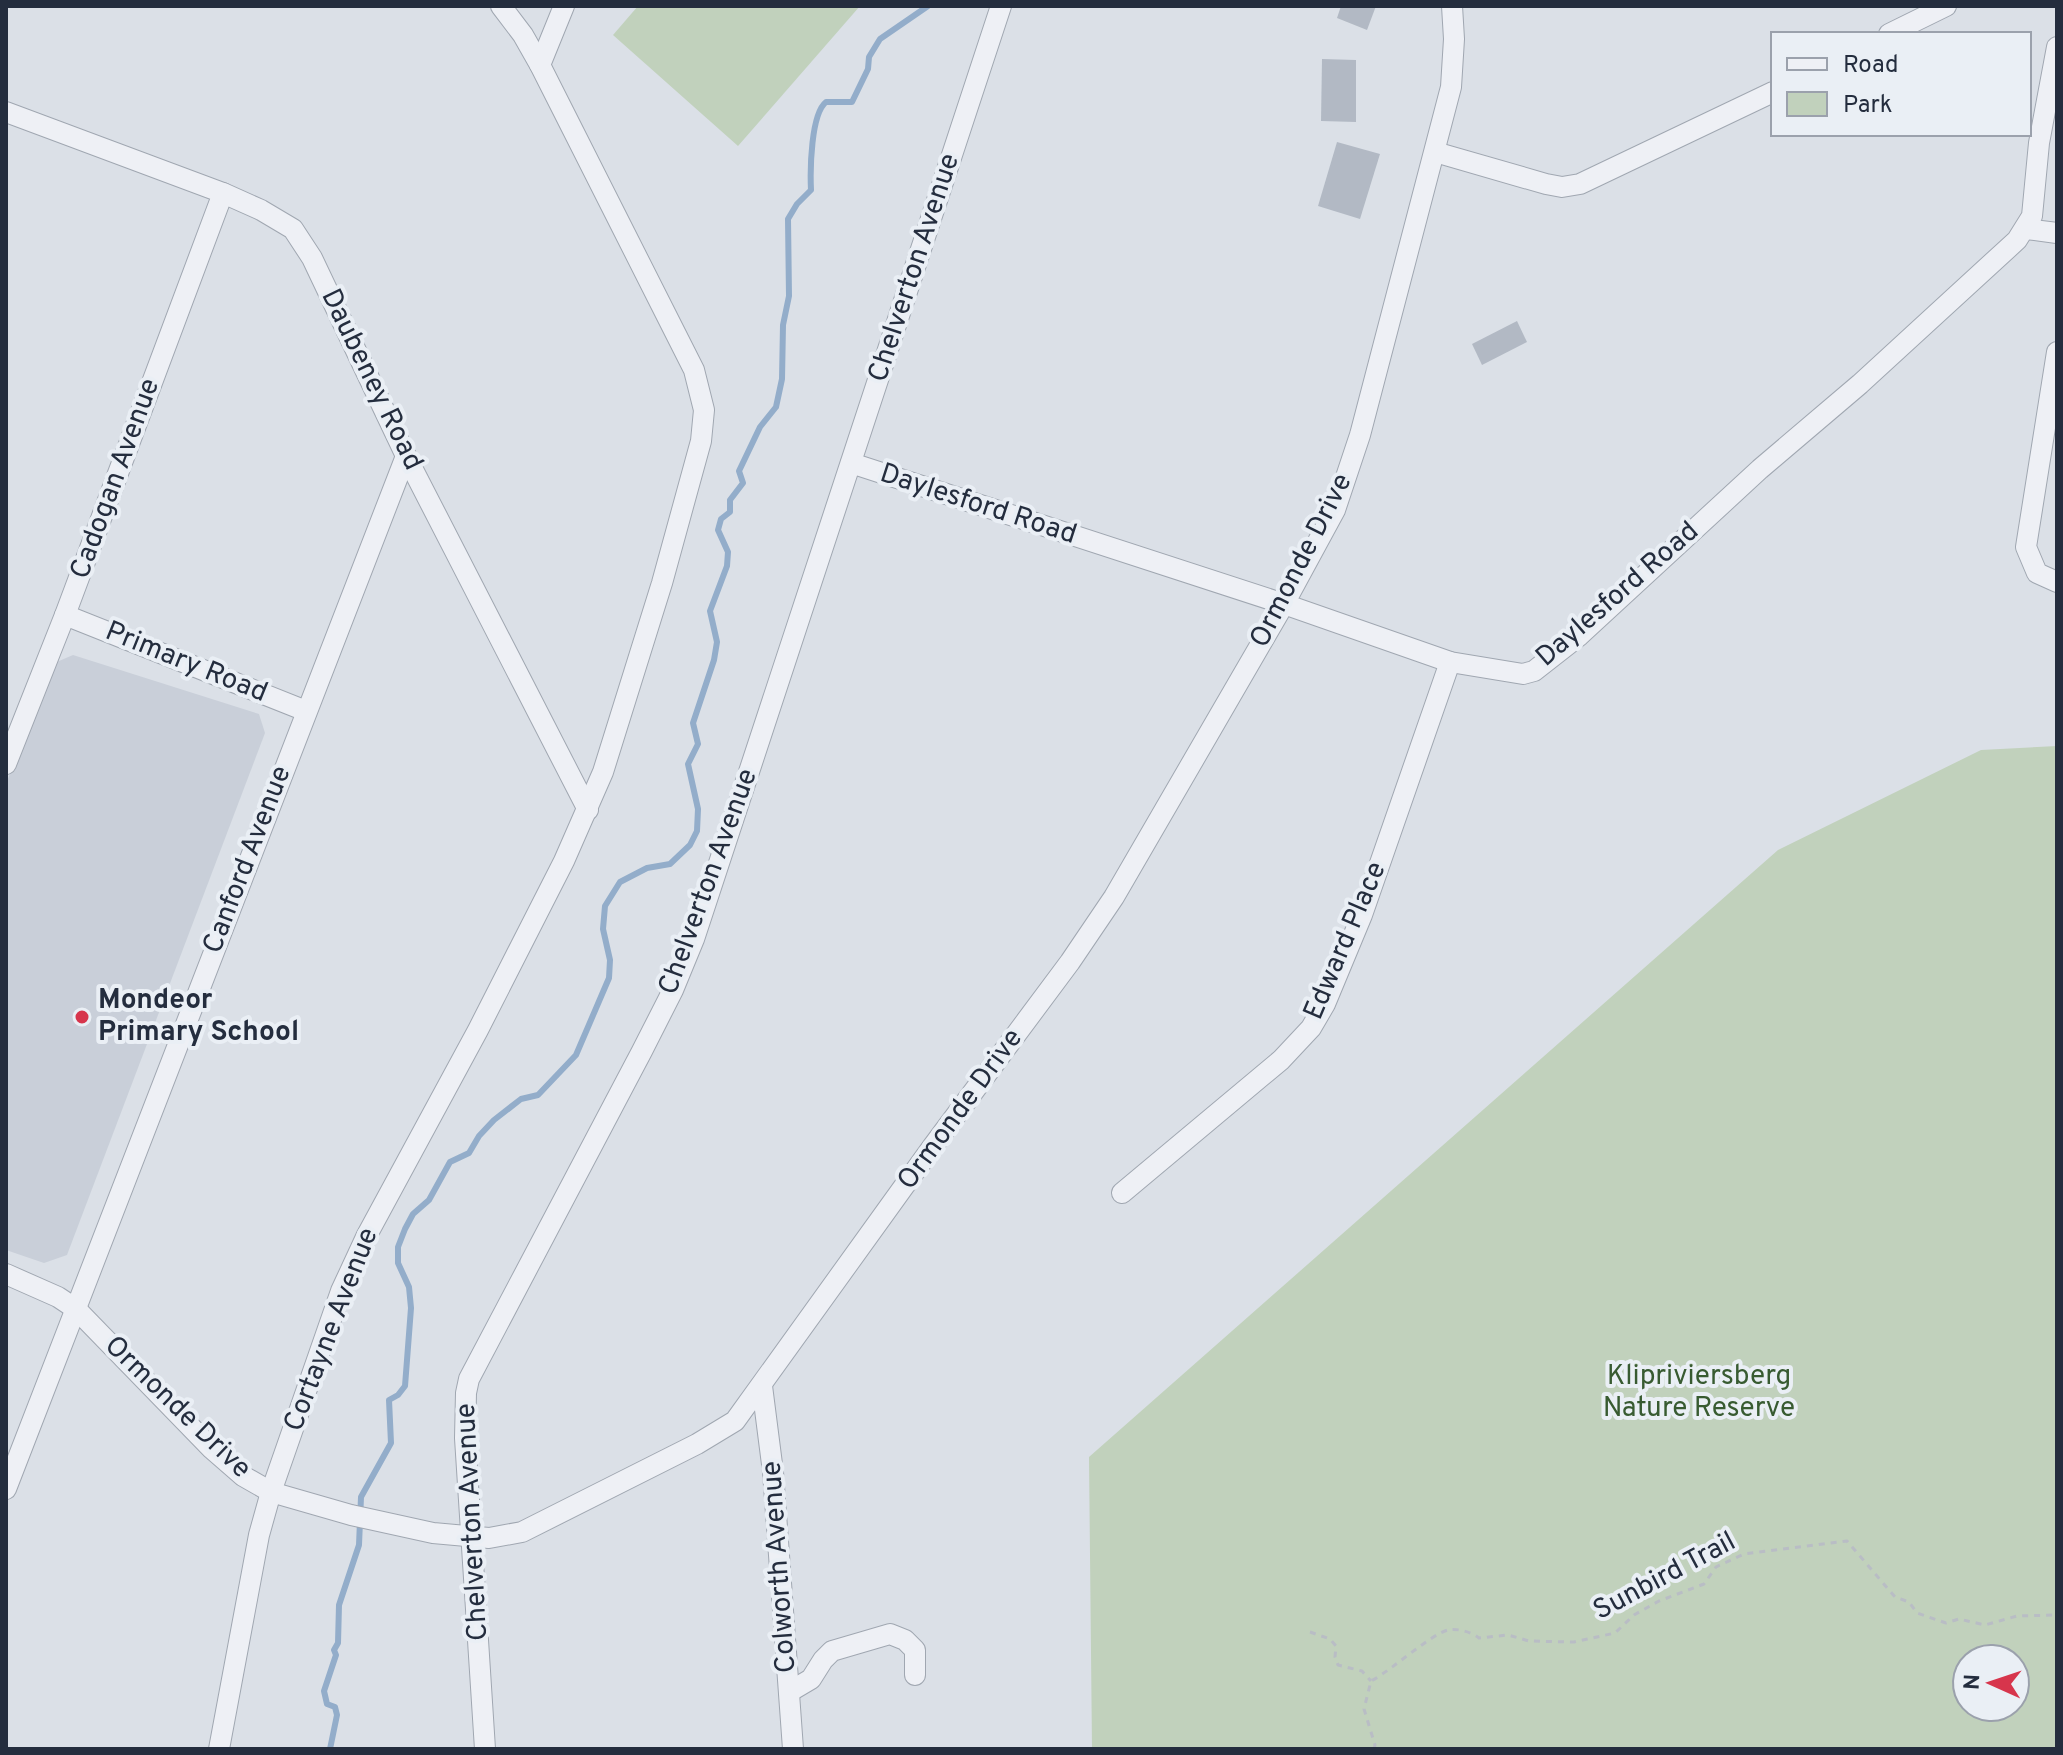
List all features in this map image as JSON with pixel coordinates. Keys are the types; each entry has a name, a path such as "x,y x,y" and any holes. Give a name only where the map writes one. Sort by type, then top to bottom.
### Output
{"street":[{"path":"501,6 540,65 694,370 704,410 701,441 662,583 612,745 588,810"},
{"path":"540,65 564,6"},
{"name":"Chelverton Avenue","path":"485,1749 465,1438 469,1379 673,990 710,892 1001,6"},
{"name":"Ormonde Drive","path":"6,1274 58,1297 76,1309 212,1449 243,1476 271,1492 351,1515 433,1533 501,1537 522,1532 697,1444 735,1421 1070,962 1114,897 1335,510 1347,477 1435,152 1453,67 1452,6"},
{"path":"1893,32 1946,6"},
{"path":"2057,47 2039,143 2032,216 2026,229 2057,233"},
{"path":"1435,152 1546,184 1562,187 1580,184 1771,93"},
{"name":"Daubeney Road","path":"6,112 223,193 279,219 293,229 302,240 406,456 588,810"},
{"name":"Cadogan Avenue","path":"6,764 223,193"},
{"name":"Daylesford Road","path":"851,463 1284,604 1450,662 1511,673 1534,671 1580,635 1760,469 1971,283 2026,229"},
{"path":"2057,352 2026,539 2029,557 2037,573 2057,582"},
{"name":"Canford Avenue","path":"6,1489 406,456"},
{"name":"Primary Road","path":"65,615 306,711"},
{"name":"Edward Place","path":"1122,1193 1281,1060 1311,1028 1325,1004 1362,915 1450,662"},
{"name":"Cortayne Avenue","path":"219,1749 259,1535 271,1492 352,1265 478,1030 588,810"},
{"name":"Colworth Avenue","path":"762,1386 772,1458 793,1749"},
{"path":"789,1692 811,1679 832,1651 890,1634 905,1640 915,1650 915,1675"}],"path":[{"name":"Sunbird Trail","path":"1371,1681 1450,1629 1474,1633 1479,1638 1508,1635 1529,1641 1574,1642 1615,1633 1634,1615 1659,1601 1704,1584 1716,1567 1744,1554 1847,1541 1895,1597 1909,1602 1917,1613 1946,1623 1959,1619 1985,1625 2017,1616 2057,1615"},
{"path":"1310,1632 1330,1639 1336,1646 1338,1665 1362,1671 1371,1681 1364,1709 1374,1749"}],"shaded area":[{"name":"Mondeor Primary School","path":"73,655 259,714 265,733 67,1255 44,1263 6,1250 6,784 52,664"}],"green space":[{"path":"638,6 860,6 738,146 613,35"},
{"name":"Klipriviersberg Nature Reserve","path":"2057,746 2057,1749 1092,1749 1089,1457 1778,850 1981,750"}],"building":[{"path":"1341,6 1376,6 1367,30 1337,18"},
{"path":"1322,59 1356,60 1356,122 1321,121"},
{"path":"1337,142 1380,154 1360,219 1318,206"},
{"path":"1517,321 1527,342 1482,365 1472,344"}],"waterway":[{"path":"330,1749 337,1715 335,1707 327,1704 324,1691 336,1655 339,1605 359,1545 361,1497 391,1443 389,1400 405,1386 411,1308 409,1287 398,1263 398,1247 413,1214 429,1200 450,1162 469,1153 494,1120 521,1099 538,1095 576,1055 609,978 610,960 603,929 605,906 620,882 647,868 670,864 690,845 697,831 698,809 688,764 698,744 693,723 717,642 710,611 727,566 728,552 718,530 721,519 730,512 730,500 743,483 739,471 760,427 776,407 782,379 783,325 789,296 788,219 811,190 812,143 821,108 826,102 852,102 868,69 869,57 880,39 928,6"}],"place":[{"name":"Mondeor Primary School","path":"82,1017"}]}
